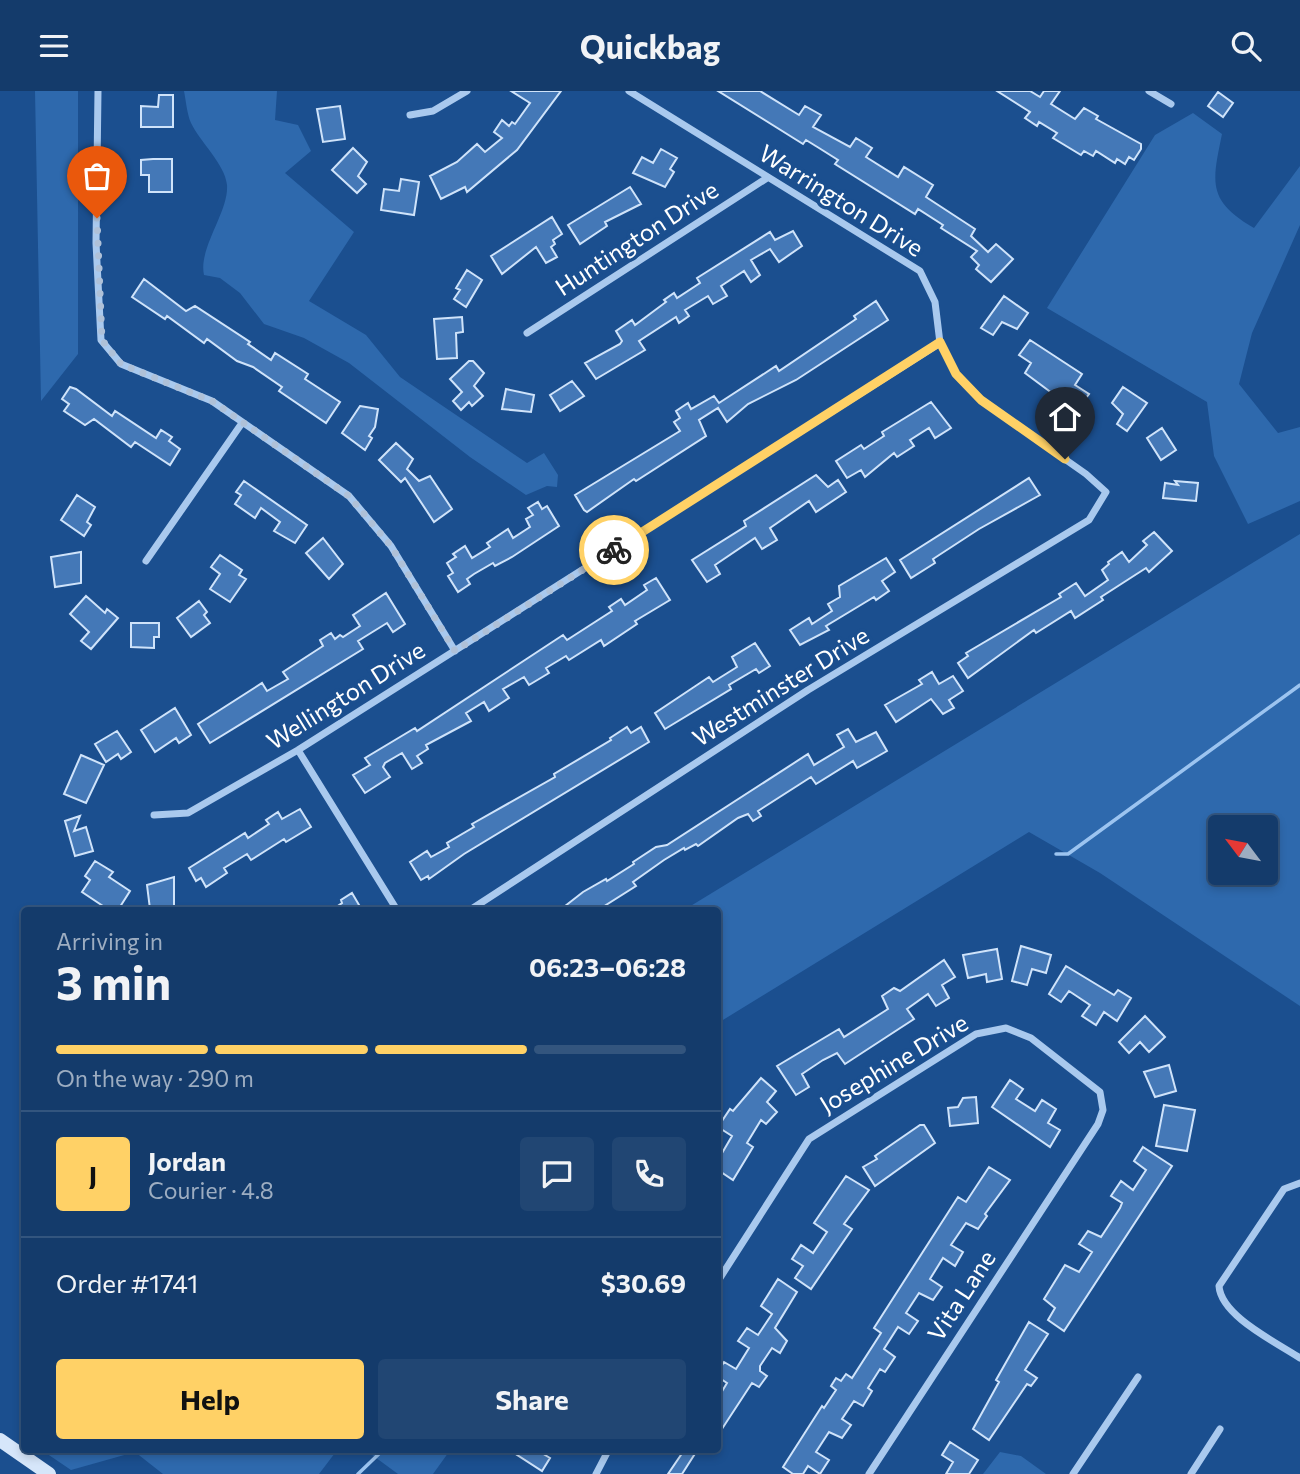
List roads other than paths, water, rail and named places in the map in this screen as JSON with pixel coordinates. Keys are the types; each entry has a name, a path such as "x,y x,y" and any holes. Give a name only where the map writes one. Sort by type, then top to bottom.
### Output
{"street":[{"path":"98,91 96,243 102,340 121,364 212,401 349,496 391,546 455,651"},
{"path":"410,115 433,111 467,91"},
{"name":"Warrington Drive","path":"629,91 920,271 935,302 940,342 956,374 981,400 1106,492"},
{"path":"1149,91 1171,104"},
{"name":"Huntington Drive","path":"527,333 767,178"},
{"name":"Wellington Drive","path":"154,815 188,813 298,750 940,342"},
{"path":"146,561 242,423"},
{"name":"Westminster Drive","path":"475,907 808,690 1089,520 1106,492"},
{"path":"298,750 395,907"},
{"name":"Josephine Drive","path":"721,1276 809,1139 976,1034 1006,1028 1031,1038 1089,1080 1100,1092 1103,1110 1088,1138"},
{"name":"Vita Lane","path":"869,1474 1088,1138"},
{"path":"1300,1183 1284,1189 1219,1286 1220,1297 1230,1311 1300,1358"},
{"path":"1073,1474 1138,1377"},
{"path":"1191,1474 1220,1429"},
{"path":"0,1440 46,1472"},
{"path":"596,1474 607,1453"}],"waterway":[{"path":"1056,854 1068,854 1300,685"},
{"path":"358,1474 380,1453"}]}
